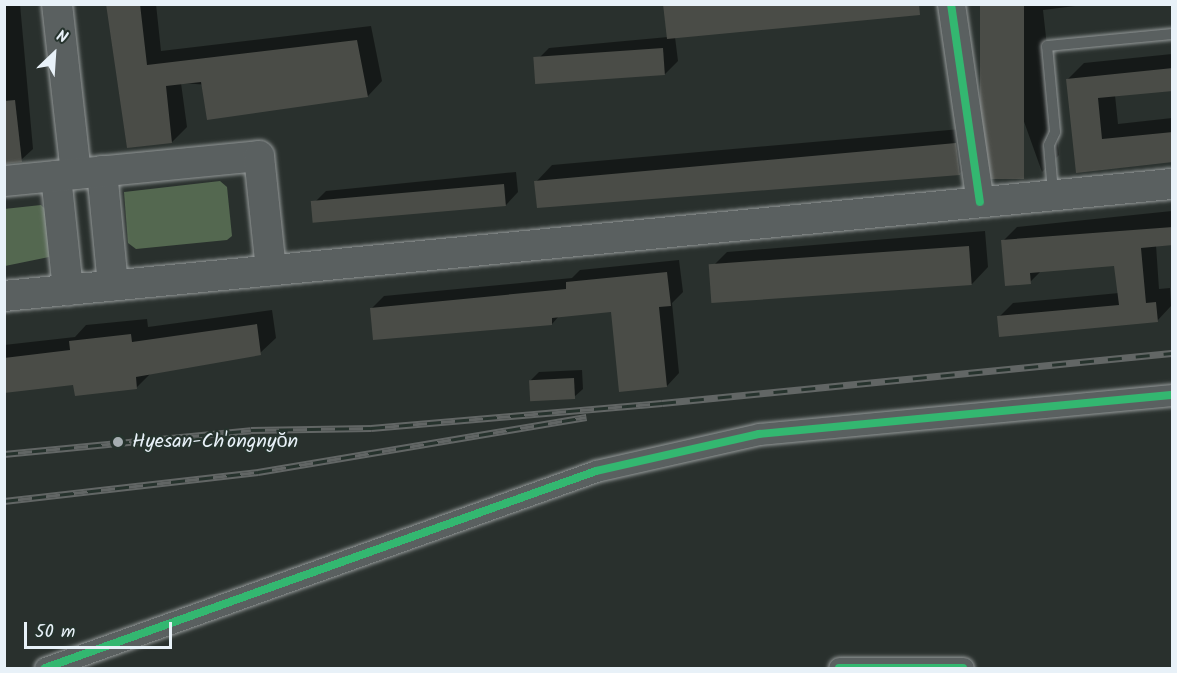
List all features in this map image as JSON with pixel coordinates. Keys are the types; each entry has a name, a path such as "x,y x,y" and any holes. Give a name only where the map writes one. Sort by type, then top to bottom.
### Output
{"main road":[{"path":"57,4 78,174 113,285"},
{"path":"4,181 259,156 271,270"},
{"path":"68,290 78,174"},
{"path":"4,296 1173,184"}],"street":[{"path":"951,4 980,201"},
{"path":"45,669 596,471 759,434 1173,395"},
{"path":"839,669 963,669"}],"lane":[{"path":"1053,195 1048,145 1055,132 1047,46 1173,34"}],"green space":[{"path":"220,181 227,187 232,236 227,240 136,249 128,243 124,192"},
{"path":"41,205 46,210 49,257 5,266 4,209"}],"building":[{"path":"106,4 140,4 147,65 357,40 368,97 207,120 201,82 166,86 172,143 127,148"},
{"path":"663,4 919,4 920,15 667,39"},
{"path":"980,4 1024,4 1024,179 980,179"},
{"path":"663,48 665,75 535,84 533,57"},
{"path":"1173,68 1173,91 1098,98 1102,139 1173,132 1173,162 1076,173 1066,79"},
{"path":"15,100 22,162 4,164 4,101"},
{"path":"956,143 960,175 537,208 534,181"},
{"path":"504,184 506,206 313,223 311,201"},
{"path":"1173,227 1173,245 1141,248 1146,303 1156,302 1158,322 999,337 997,316 1119,305 1114,266 1030,273 1031,284 1005,286 1001,240"},
{"path":"969,246 972,285 711,303 709,264"},
{"path":"667,272 671,306 659,307 667,387 619,392 611,312 552,318 552,325 373,340 370,308 566,289 566,282"},
{"path":"257,324 261,355 136,377 137,389 75,396 73,385 4,393 4,358 70,350 69,341 131,334 132,342"},
{"path":"574,378 575,399 530,401 529,380"}],"railway":[{"path":"4,454 251,430 371,428 662,403 1172,353"},
{"path":"4,501 258,472 586,417"}],"cycle path":[{"path":"951,4 980,202"},
{"path":"45,668 596,471 759,434 1172,395"},
{"path":"839,668 963,668"}],"place":[{"name":"Hyesan-Ch'ongnyŏn","path":"118,442"}]}
